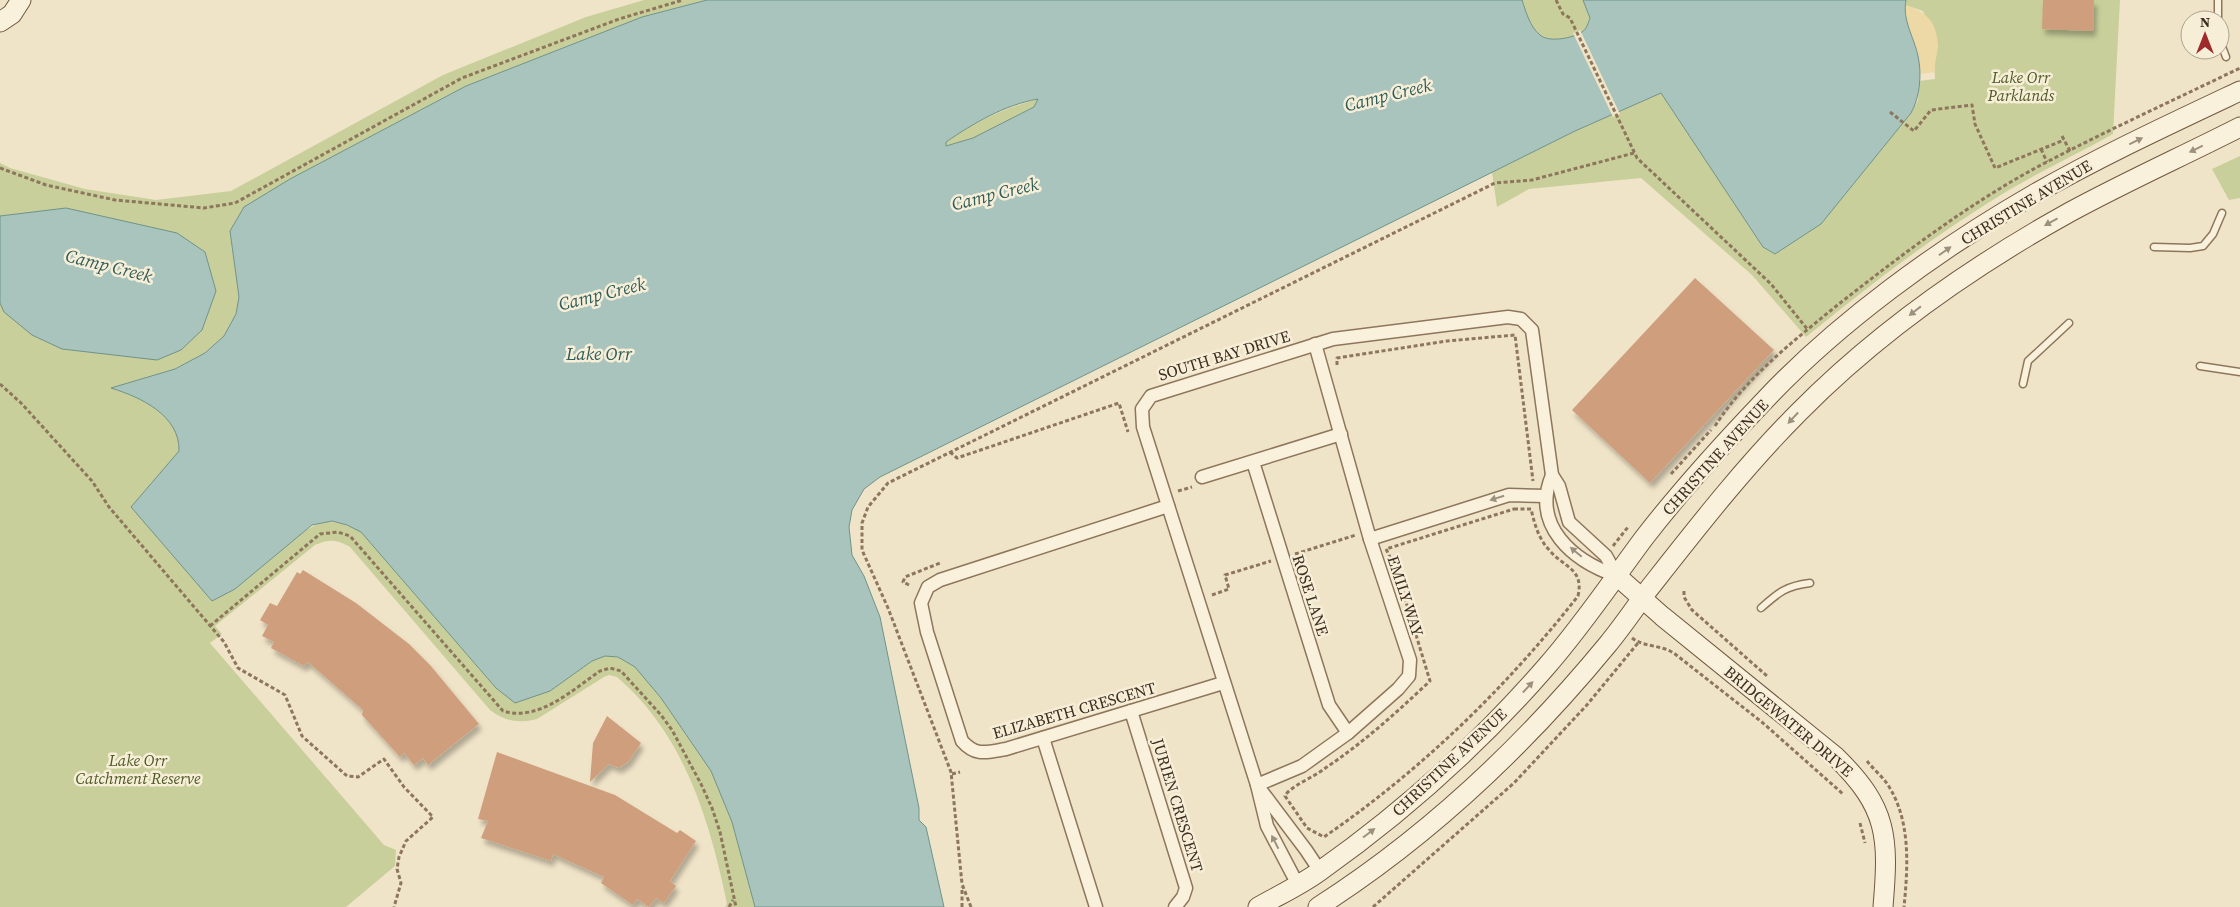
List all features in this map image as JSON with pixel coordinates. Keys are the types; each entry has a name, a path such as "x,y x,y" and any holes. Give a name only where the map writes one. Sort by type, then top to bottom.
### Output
{"main road":[{"path":"0,22 12,14 22,1"},
{"name":"CHRISTINE AVENUE","path":"1258,907 1320,871 1413,798 1507,709 1547,666 1687,484 1766,398 1824,345 1877,301 1966,237 2030,197 2092,163 2240,91"},
{"name":"CHRISTINE AVENUE","path":"1329,902 1448,810 1519,744 1593,662 1713,508 1798,412 1823,388 1897,326 1954,283 2042,227 2104,194 2240,128"},
{"name":"BRIDGEWATER DRIVE","path":"1617,576 1641,599 1836,757 1870,794 1883,828 1887,860 1883,907"},
{"path":"1320,871 1329,902"},
{"path":"1298,885 1313,907"}],"street":[{"name":"SOUTH BAY DRIVE","path":"1298,885 1267,826 1256,785 1143,427 1142,416 1145,402 1151,396 1160,391 1334,339 1508,317 1521,319 1532,330 1536,350 1552,475 1545,507 1550,524 1559,537 1596,569 1617,576"},
{"name":"EMILY WAY","path":"1256,785 1302,766 1348,733 1398,689 1409,676 1410,660 1370,539 1315,344"},
{"path":"1202,477 1341,434"},
{"name":"ROSE LANE","path":"1252,462 1329,705 1348,733"},
{"name":"SOUTH BAY DRIVE","path":"1552,475 1559,486 1569,522 1606,556 1617,576"},
{"path":"1370,539 1509,495 1546,496"},
{"name":"ELIZABETH CRESCENT","path":"1168,506 1027,550 940,580 928,587 921,603 927,632 962,741 970,749 979,753 1006,749 1223,683"},
{"name":"JURIEN CRESCENT","path":"1131,711 1186,888 1183,897 1175,907"},
{"path":"1044,738 1096,907"},
{"name":"SOUTH BAY DRIVE","path":"1256,785 1320,871"}],"lane":[{"path":"2154,247 2190,248 2203,246 2213,234 2222,213"},
{"path":"2023,384 2028,361 2068,324"},
{"path":"2200,366 2240,372"},
{"path":"1761,608 1783,589 1792,585 1810,583"}],"path":[{"path":"0,168 46,185 115,200 204,208 235,203 462,78 619,19 684,0"},
{"path":"1556,0 1562,14 1570,18 1637,158 1771,284 1808,330"},
{"path":"1890,112 1914,131 1931,110 1972,105 1975,124 1995,168 2064,140"},
{"path":"2062,136 2070,151"},
{"path":"2041,149 2047,162"},
{"path":"1336,371 1337,358 1417,345 1515,335 1534,486"},
{"path":"0,384 22,403 92,481 109,506 218,635 238,668 285,695 302,736 347,776 358,778 384,759 404,787 433,817 406,841 399,857 397,869 401,883 394,907"},
{"path":"950,452 957,458 1119,403 1128,435"},
{"path":"1514,509 1531,509 1533,525 1549,551 1575,572 1580,586 1578,596 1510,676 1414,769 1370,806 1324,837 1307,828 1284,796 1287,791 1305,782 1373,734 1430,681 1396,569 1386,549 1514,509"},
{"path":"210,626 320,534 338,532 350,536 503,711 514,714 528,714 547,706 600,671 610,668 621,671 661,715 701,784 720,832 736,907"},
{"path":"1290,555 1356,535"},
{"path":"1211,595 1229,589 1225,575 1274,560"},
{"path":"909,585 903,582 905,577 942,562"},
{"path":"1373,907 1514,782 1586,706 1638,643 1666,648 1675,654 1763,723 1849,799"},
{"path":"952,774 960,772"},
{"path":"1858,816 1867,850"},
{"path":"962,884 962,907"},
{"path":"729,907 733,900"}],"green space":[{"name":"Lake Orr Catchment Reserve","path":"644,0 707,0 642,17 466,86 290,179 245,207 230,231 239,297 236,314 224,336 205,353 175,369 112,388 146,402 166,417 178,438 180,450 131,507 295,538 312,527 327,522 351,527 361,532 496,688 550,691 592,661 605,656 618,657 635,667 661,698 711,771 732,822 755,907 725,907 727,904 712,842 691,781 677,752 660,725 640,700 617,677 609,675 604,677 537,719 517,721 501,717 490,710 350,547 341,542 332,541 315,545 215,626 222,634 210,643 384,845 396,850 395,866 346,907 0,907 0,163 10,168 85,189 156,200 231,191 443,75 586,17"},
{"path":"1522,0 1583,0 1590,18 1582,32 1567,38 1549,39 1540,35 1531,24"},
{"name":"Lake Orr Parklands","path":"1906,0 2120,0 2113,134 1982,206 1930,241 1806,337 1752,275 1641,178 1529,189 1497,207 1492,172 1575,131 1661,93 1763,247 1775,254 1821,224 1911,113 1918,100 1919,81 1935,79 1934,60 1938,45 1923,11 1905,5"},
{"path":"1038,99 1034,107 973,138 946,146 946,142 979,122 1002,111"},
{"path":"2240,156 2240,198 2229,200 2212,169"}],"sand":[{"path":"1905,5 1929,18 1935,29 1938,44 1935,72 1919,74 1918,55 1908,32"}],"water":[{"name":"Lake Orr","path":"707,0 1522,0 1529,19 1540,35 1549,39 1561,39 1582,32 1587,26 1590,18 1583,0 1906,0 1906,15 1918,56 1920,78 1918,93 1911,113 1821,224 1775,254 1763,247 1661,93 1575,131 880,477 864,489 852,510 849,527 852,555 864,576 880,617 919,808 919,820 926,827 944,907 755,907 732,822 711,771 661,698 635,667 618,657 605,656 592,661 550,691 515,703 496,688 361,532 347,525 332,521 312,525 235,589 212,601 131,507 179,451 178,438 173,427 166,418 146,402 111,388 175,369 205,353 224,336 236,314 239,297 230,231 244,207 290,179 466,86 642,17","holes":["1038,99 1034,107 973,138 946,146 946,142 1001,110"]},
{"name":"Camp Creek","path":"66,208 177,233 205,252 216,291 202,330 181,350 157,360 62,349 32,335 4,312 0,303 0,216"}],"pier":[{"path":"1580,30 1620,114 1613,117 1573,33"}],"building":[{"path":"2043,0 2094,0 2093,31 2042,29"},
{"path":"1695,278 1774,350 1650,483 1572,410"},
{"path":"303,570 356,603 409,644 430,665 479,724 428,765 423,758 414,765 404,753 400,757 362,715 363,710 308,662 304,666 271,648 274,642 262,636 268,625 260,620 270,603 277,606 297,572 300,574"},
{"path":"607,716 641,743 629,761 619,768 609,764 590,782 593,743"},
{"path":"497,752 615,795 677,833 680,830 696,841 670,881 676,886 664,903 656,898 649,907 637,899 633,905 601,883 604,877 553,854 551,861 481,838 488,821 478,819"}]}
